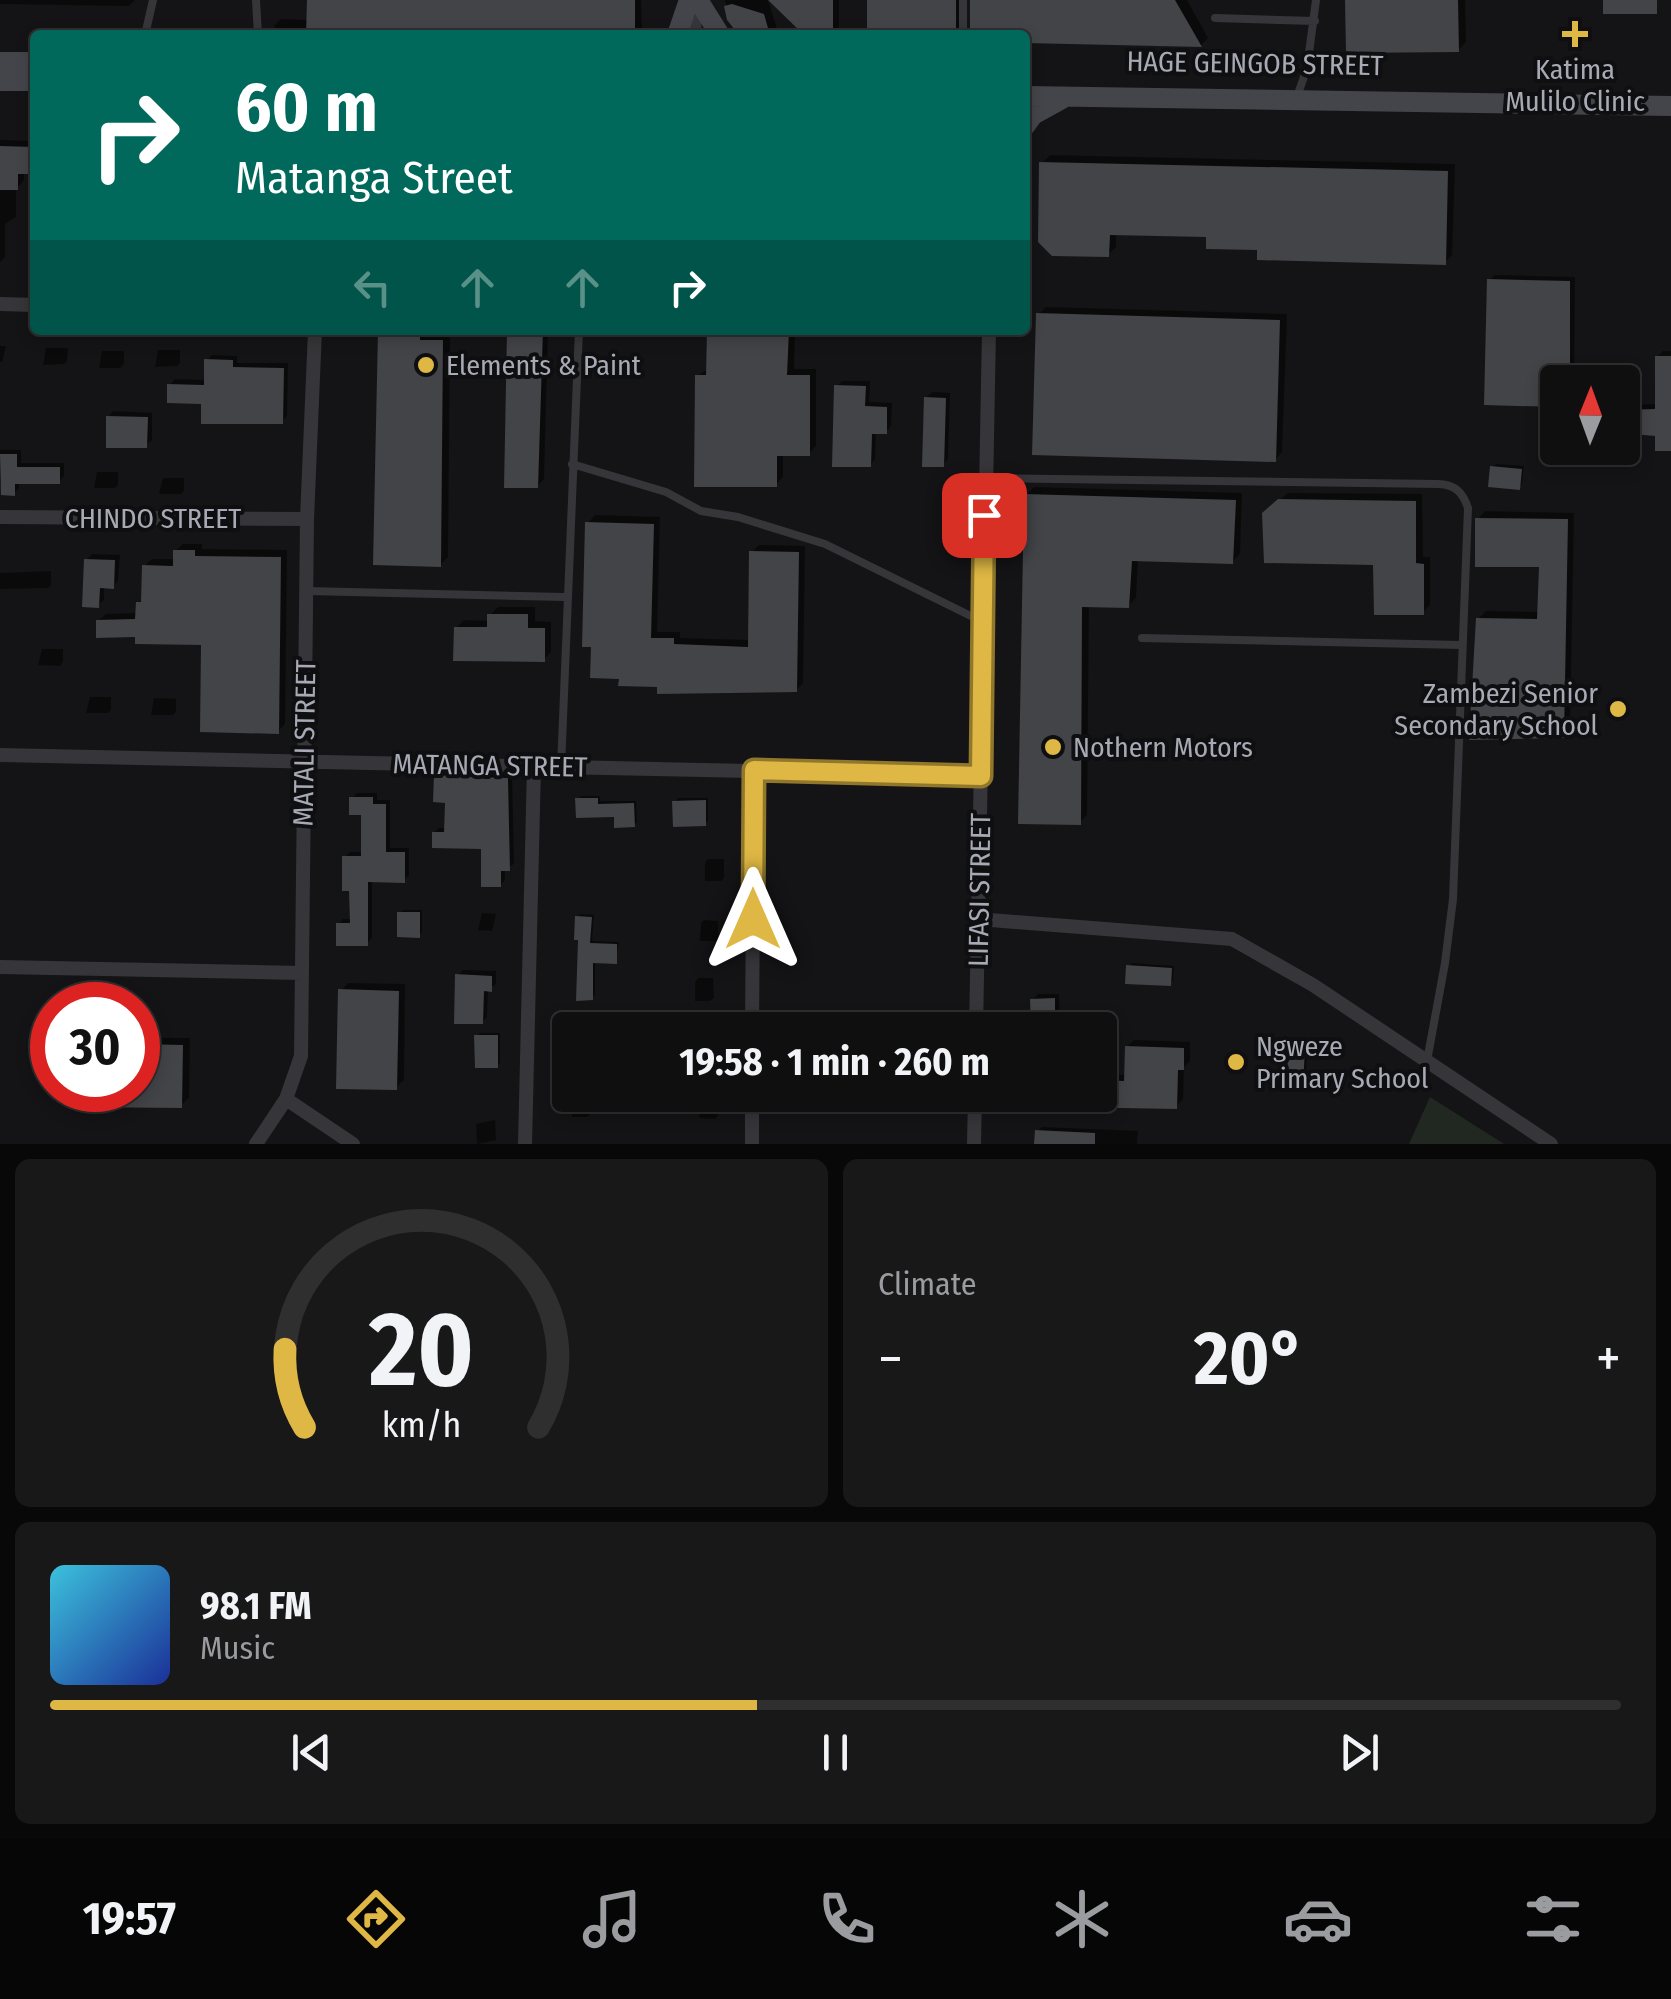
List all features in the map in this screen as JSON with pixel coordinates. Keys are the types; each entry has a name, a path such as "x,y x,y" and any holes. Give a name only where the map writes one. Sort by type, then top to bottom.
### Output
{"street":[{"path":"679,30 693,0"},
{"path":"693,0 695,30"},
{"path":"693,0 716,30"},
{"path":"0,62 30,62"},
{"path":"0,80 30,81"},
{"name":"HAGE GEINGOB STREET","path":"1030,86 1412,94 1483,103"},
{"name":"HAGE GEINGOB STREET","path":"1030,96 1671,106"},
{"path":"1030,119 1069,97"},
{"path":"0,304 30,305"},
{"name":"MATALI STREET","path":"256,1144 286,1098 301,1056 307,519 315,335"},
{"name":"LIFASI STREET","path":"976,1012 989,335"},
{"name":"CHINDO STREET","path":"0,518 307,519"},
{"name":"MATANGA STREET","path":"0,755 981,776"},
{"path":"524,1144 534,766"},
{"path":"752,1012 754,770"},
{"path":"978,920 1232,939 1313,985 1551,1144"},
{"path":"0,967 302,973"},
{"path":"286,1098 353,1144"},
{"path":"752,1112 752,1144"},
{"path":"974,1144 975,1112"}],"lane":[{"path":"146,30 154,0"},
{"path":"256,0 258,30"},
{"path":"963,0 963,30"},
{"path":"1299,91 1307,68 1316,0"},
{"path":"1215,18 1315,21"},
{"path":"561,767 579,335"},
{"path":"572,464 666,492 700,511 738,517 826,544 983,622"},
{"path":"985,478 1449,485 1465,497 1468,508 1452,899 1446,963 1426,1061"},
{"path":"307,591 566,597"},
{"path":"1142,638 1461,646"}],"shaded area":[{"path":"1430,1097 1504,1144 1409,1144"}],"building":[{"path":"307,0 635,0 635,30 306,30"},
{"path":"768,0 833,0 833,30 799,30"},
{"path":"867,0 956,0 956,30 867,30"},
{"path":"970,0 1175,0 1202,47 1030,43 1030,30 970,30"},
{"path":"1345,0 1458,0 1459,52 1346,53"},
{"path":"1603,0 1657,0 1657,14 1603,14"},
{"path":"732,4 764,14 769,30 735,30 727,20 724,6"},
{"path":"0,146 30,147 30,174 18,174 18,190 0,190"},
{"path":"1039,162 1448,171 1446,265 1257,260 1257,250 1206,249 1206,237 1110,235 1109,257 1052,256 1038,242"},
{"path":"1487,279 1570,281 1570,365 1540,365 1540,407 1484,405"},
{"path":"1036,313 1280,320 1276,462 1032,455"},
{"path":"378,335 420,335 420,340 443,340 441,567 373,565"},
{"path":"507,335 543,335 538,488 504,488"},
{"path":"707,335 789,335 787,375 810,375 810,456 777,456 777,487 694,487 695,375 706,375"},
{"path":"1655,356 1671,356 1671,451 1655,451 1655,436 1640,435 1640,409 1655,409"},
{"path":"204,359 233,360 233,367 284,368 283,424 201,424 201,404 167,403 167,384 204,385"},
{"path":"834,385 866,386 865,406 887,407 887,434 872,434 871,467 832,467"},
{"path":"924,397 946,398 944,467 922,467"},
{"path":"106,416 148,417 147,448 106,448"},
{"path":"0,454 17,454 17,467 60,467 60,484 15,484 15,496 1,495"},
{"path":"1490,466 1522,469 1520,490 1488,487"},
{"path":"1024,494 1236,500 1233,564 1132,561 1129,608 1082,607 1081,825 1018,824"},
{"path":"1278,499 1416,501 1416,563 1424,564 1424,615 1374,615 1373,565 1264,563 1262,513"},
{"path":"1475,518 1568,519 1564,738 1469,740 1476,618 1537,619 1539,567 1475,567"},
{"path":"585,522 654,524 651,638 674,638 674,644 748,647 749,551 799,552 797,692 657,694 657,687 618,686 619,679 590,678 591,647 582,647"},
{"path":"173,550 195,550 195,556 281,557 279,734 200,732 201,645 135,644 135,637 96,638 96,620 135,619 136,602 141,602 142,565 173,566"},
{"path":"84,559 115,560 114,589 100,588 99,608 82,607"},
{"path":"487,614 528,614 528,628 545,628 545,662 453,661 454,627 487,627"},
{"path":"434,775 508,778 510,871 501,871 501,887 481,887 481,849 432,848 432,832 444,832 445,803 433,802"},
{"path":"349,797 373,797 373,804 386,804 386,852 405,852 405,883 368,882 368,946 336,946 336,923 350,923 349,891 342,891 342,856 361,856 361,815 349,815"},
{"path":"575,798 598,798 598,804 634,803 635,827 614,828 614,817 576,818"},
{"path":"706,800 706,826 673,827 672,801"},
{"path":"397,912 420,912 420,938 397,937"},
{"path":"575,916 592,917 590,943 617,944 617,964 593,963 593,1000 576,1001"},
{"path":"1126,965 1172,968 1171,986 1125,984"},
{"path":"455,974 492,976 492,992 484,991 483,1024 454,1024"},
{"path":"338,989 399,991 397,1090 336,1089"},
{"path":"1055,998 1055,1012 1030,1012 1030,999"},
{"path":"474,1035 498,1035 498,1068 475,1068"},
{"path":"160,1044 183,1045 182,1108 160,1108"},
{"path":"1125,1046 1184,1048 1184,1070 1178,1070 1177,1109 1117,1108 1117,1081 1124,1081"},
{"path":"1288,1046 1305,1047 1303,1088 1287,1087"},
{"path":"1035,1130 1095,1133 1095,1144 1034,1144"}],"place":[{"name":"Katima Mulilo Clinic","path":"1575,34"},
{"name":"Elements & Paint","path":"426,365"},
{"name":"Zambezi Senior Secondary School","path":"1618,709"},
{"name":"Nothern Motors","path":"1053,747"},
{"name":"Ngweze Primary School","path":"1236,1062"}],"route":[{"path":"753,919 754,770 981,776 984,515"}]}
